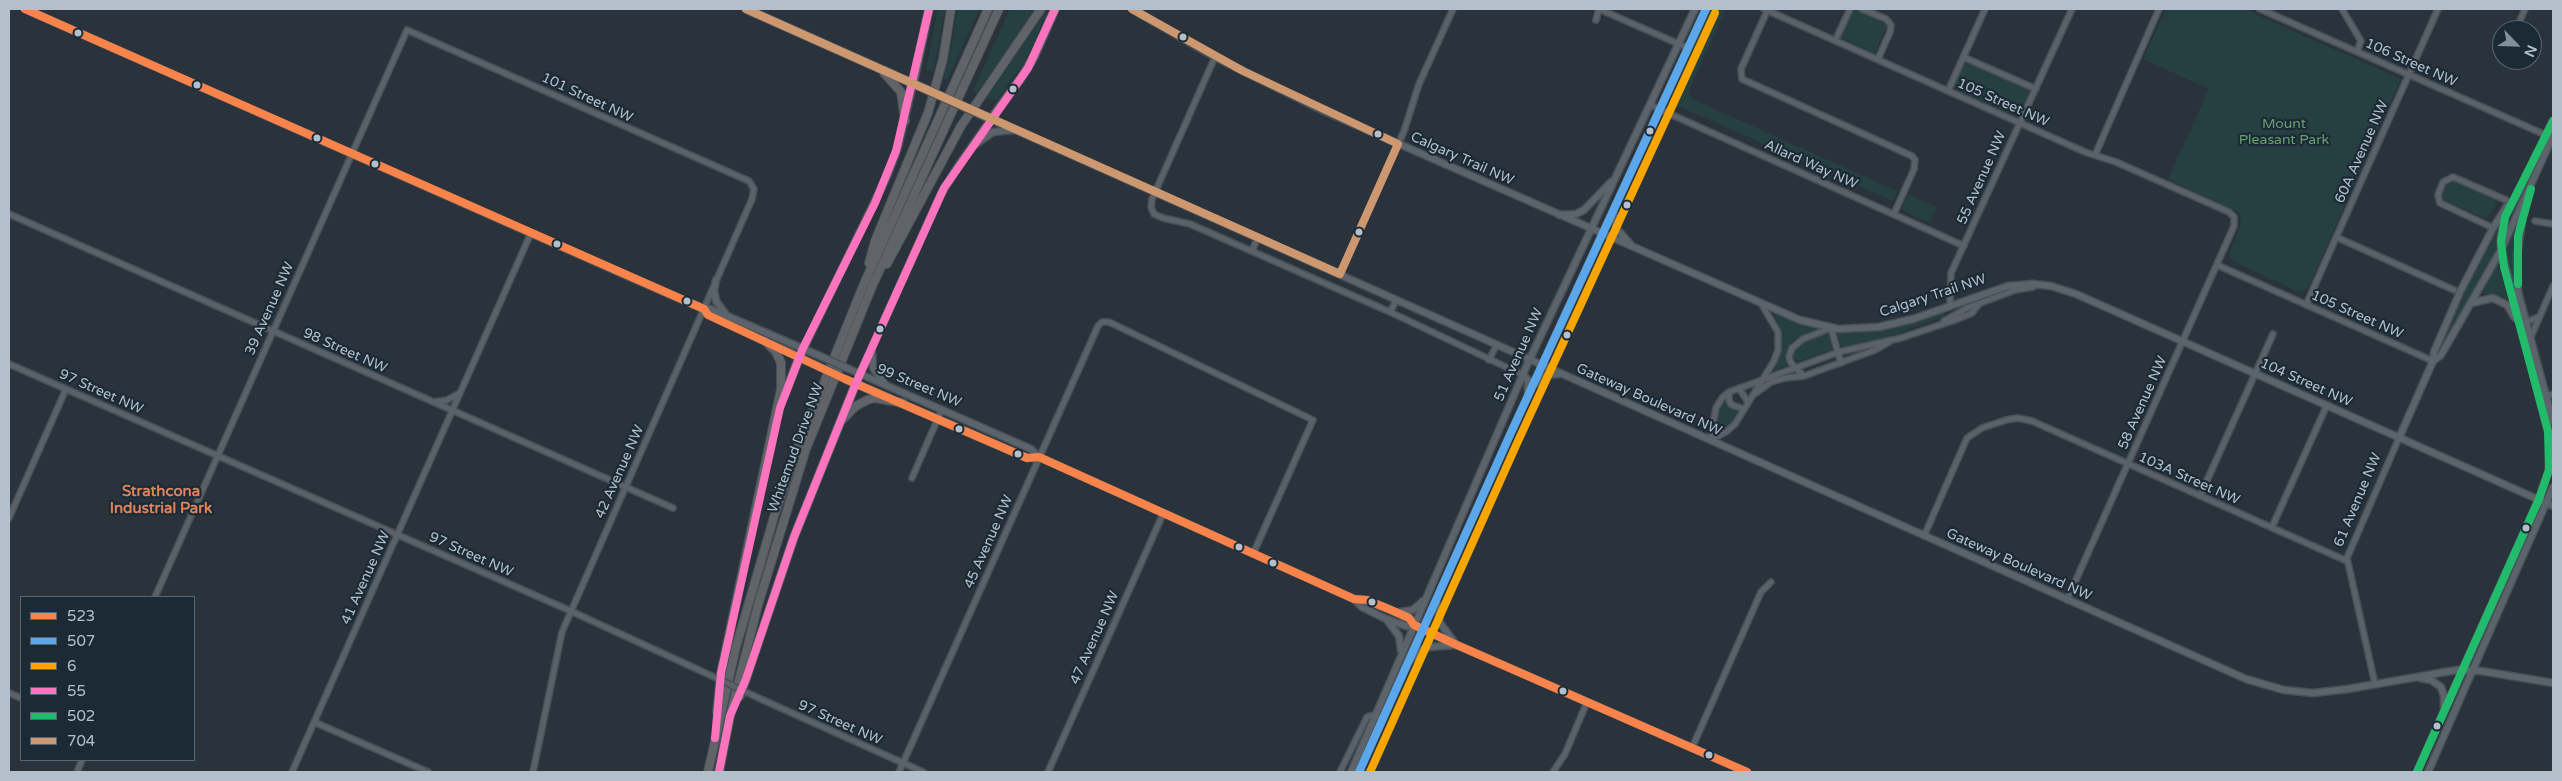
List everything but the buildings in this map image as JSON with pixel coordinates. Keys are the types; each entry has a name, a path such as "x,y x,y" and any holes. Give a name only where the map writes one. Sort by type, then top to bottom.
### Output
{"highway":[{"name":"Gateway Boulevard NW","path":"747,9 991,119"},
{"path":"913,84 929,9"},
{"path":"863,286 875,241 928,113 943,59 951,9"},
{"name":"Whitemud Drive NW","path":"708,772 734,654 776,510 824,378 863,286 988,9"},
{"name":"Whitemud Drive NW","path":"719,772 730,716 758,605 794,484 871,289 999,9"},
{"path":"871,289 891,257 961,126 1041,9"},
{"path":"991,119 1031,62 1055,9"},
{"path":"879,68 901,92 905,121"},
{"path":"714,740 721,673 772,437 783,374 778,355 765,341"},
{"path":"772,437 783,397 799,358"},
{"path":"730,716 746,679 794,536 856,383"},
{"path":"839,424 856,406 867,400 875,398 903,404"}],"main road":[{"name":"99 Street NW","path":"25,9 704,309 711,309 728,316 942,409 1031,449 1039,457 1354,600 1362,607 1384,618 1406,626 1414,625"},
{"name":"Calgary Trail NW","path":"1132,9 1215,57 1324,111 1762,305 1800,320 1831,328 1860,329 1888,325 2008,286 2046,285"},
{"name":"51 Avenue NW","path":"1351,772 1523,375 1695,9"},
{"name":"51 Avenue NW","path":"1359,772 1542,365 1706,9"},
{"path":"799,358 875,202 896,151 913,84"},
{"path":"856,383 936,205 958,166 991,119"},
{"name":"Gateway Boulevard NW","path":"991,119 2226,671 2266,686 2313,693 2463,670 2553,683"},
{"name":"61 Avenue NW","path":"2433,362 2441,355 2501,250 2528,194 2551,137 2553,121"},
{"path":"958,166 970,149 990,134 1016,130"},
{"name":"61 Avenue NW","path":"2399,438 2433,362 2434,352 2492,228 2551,137"},
{"path":"2526,177 2505,217 2501,236 2501,250 2543,397 2553,422"},
{"path":"1558,215 1576,214 1584,210 1615,178"},
{"path":"2522,323 2516,256 2520,226 2528,194"},
{"path":"1617,204 1613,216 1615,225 1634,248"},
{"path":"716,280 714,290 716,301 728,316"},
{"name":"104 Street NW","path":"2046,285 2076,294 2550,505"},
{"path":"2417,772 2548,476 2550,439 2530,339 2522,323 2500,300 2487,298 2471,303"},
{"name":"99 Street NW","path":"704,309 708,315 903,404 1027,458 1039,457"},
{"path":"873,346 873,368 888,386"},
{"path":"1528,396 1536,383 1543,377 1554,374 1562,375"},
{"path":"1523,375 1528,383 1528,396"},
{"path":"2428,772 2550,505 2553,487"},
{"path":"1438,597 1440,623 1457,645"},
{"path":"1391,610 1408,611 1426,598"},
{"name":"99 Street NW","path":"1354,600 1367,600 1391,610 1409,618 1414,625 1457,645 1747,772"},
{"path":"1384,618 1400,636 1401,655"},
{"path":"1407,665 1421,650 1438,646 1457,645"},
{"path":"2414,677 2431,680 2441,687 2444,696 2444,712"}],"street":[{"path":"1340,274 1398,144 1418,87 1453,9"},
{"path":"1596,20 1599,9 1688,48"},
{"path":"1766,9 1741,69 1741,77 1747,83 1910,155 1915,160 1914,169 1894,214"},
{"name":"105 Street NW","path":"1766,9 2019,123 2094,155 2116,162 2233,215"},
{"path":"1835,41 1850,9"},
{"path":"1862,9 1890,23 1890,32 1878,59"},
{"path":"1948,91 1985,9"},
{"name":"55 Avenue NW","path":"1950,305 1950,276 2072,9"},
{"path":"2094,155 2159,9"},
{"name":"106 Street NW","path":"2260,9 2551,137"},
{"path":"2342,9 2361,41 2356,51"},
{"name":"60A Avenue NW","path":"2306,305 2438,9"},
{"name":"39 Avenue NW","path":"154,596 408,30"},
{"name":"101 Street NW","path":"408,30 748,181 754,189"},
{"path":"1215,57 1150,204 1156,216 1190,224 1390,312 1523,375"},
{"path":"1963,57 2036,89"},
{"name":"Allard Way NW","path":"1650,105 1964,246"},
{"path":"2489,226 2440,203 2438,194 2443,182 2453,177 2506,200"},
{"name":"42 Avenue NW","path":"534,772 556,653 570,611 752,199 754,189"},
{"name":"98 Street NW","path":"9,214 673,508"},
{"name":"58 Avenue NW","path":"2068,600 2234,226 2235,220 2233,215"},
{"path":"2535,221 2553,224"},
{"name":"41 Avenue NW","path":"292,772 531,233"},
{"path":"1252,251 1258,237"},
{"path":"2336,237 2454,290"},
{"name":"105 Street NW","path":"2217,265 2433,362"},
{"name":"Calgary Trail NW","path":"1764,379 1839,352 1891,340 1972,313 1978,305 2015,290 2046,285"},
{"path":"2530,339 2553,286"},
{"path":"1390,312 1396,301"},
{"name":"Calgary Trail NW","path":"1710,440 1732,427 1764,379 1776,356 1779,338 1774,322 1762,305"},
{"path":"2522,323 2539,317"},
{"name":"45 Avenue NW","path":"899,772 1098,326 1102,322 1109,322 1313,420 1253,554"},
{"path":"1831,328 1841,363"},
{"name":"Calgary Trail NW","path":"1794,367 1789,357 1794,345 1803,338 1831,328"},
{"path":"2200,496 2272,334"},
{"name":"Calgary Trail NW","path":"1749,400 1767,384 1785,378 1804,376 1841,363 1875,350 1891,340"},
{"path":"1489,360 1496,346"},
{"name":"97 Street NW","path":"9,364 570,611 923,772"},
{"path":"1794,367 1804,376"},
{"path":"1710,440 1716,408 1722,398 1730,392 1764,379"},
{"path":"1739,388 1749,400"},
{"path":"9,518 66,389"},
{"path":"1730,392 1729,401 1732,405 1735,408 1744,409"},
{"path":"433,402 447,400 460,393"},
{"path":"2543,397 2553,394"},
{"path":"2272,527 2327,405"},
{"path":"912,478 942,409"},
{"name":"103A Street NW","path":"1924,536 1968,438 1978,430 2001,421 2023,419 2347,561"},
{"name":"61 Avenue NW","path":"2375,684 2347,561 2349,549 2399,438"},
{"name":"47 Avenue NW","path":"1048,772 1163,514"},
{"path":"1692,748 1762,592 1770,582"},
{"path":"1553,772 1565,754 1587,702"},
{"path":"1375,715 1383,719"},
{"name":"51 Avenue NW","path":"1340,772 1363,722 1367,717 1375,715"},
{"path":"314,722 428,772"}],"green space":[{"path":"938,9 945,9 933,72 926,70"},
{"path":"957,9 979,9 948,79 943,80 952,45"},
{"path":"1010,9 1036,9 977,93 973,91"},
{"path":"1710,9 1726,9 1689,90 1692,99 1897,191 1893,201 1669,102"},
{"name":"Mount Pleasant Park","path":"2166,9 2244,9 2401,79 2308,288 2299,292 2232,261 2229,254 2241,224 2240,213 2168,179 2209,89 2143,59"},
{"path":"1047,10 1031,52 997,100 986,99"},
{"path":"1856,10 1887,25 1875,53 1841,38 1851,12"},
{"path":"1968,63 2029,90 2019,117 1956,90 1954,86 1964,64"},
{"path":"2453,181 2495,200 2497,203 2487,219 2444,201 2442,193 2446,186"},
{"path":"1908,194 1937,207 1930,223 1904,211 1902,208"},
{"path":"2497,228 2496,253 2439,350 2472,277"},
{"path":"2516,228 2513,261 2517,305 2504,253"},
{"path":"2496,264 2498,265 2508,300 2500,296 2482,293"},
{"path":"1944,309 1945,316 1882,339 1844,347 1837,343 1836,333 1868,331"},
{"path":"1774,313 1817,329 1793,340 1787,350 1786,366 1774,371 1782,339"},
{"path":"1826,334 1831,336 1835,347 1833,349 1799,361 1792,358 1793,350 1800,342"},
{"path":"1722,400 1739,413 1730,425 1721,430 1714,426 1714,417"}],"transit line":[{"name":"523","path":"25,9 704,309 708,315 845,379 1027,458 1039,457 1354,599 1367,600 1391,610 1409,618 1414,625 1457,645 1747,772"},
{"name":"704","path":"746,9 1340,274 1398,144 1243,71 1132,9"},
{"name":"55","path":"715,738 721,673 780,408 803,348 875,203 896,151 929,9"},
{"name":"55","path":"719,772 730,716 746,679 794,537 856,383 944,188 1028,68 1055,9"},
{"name":"507","path":"1359,772 1509,437 1706,9"},
{"name":"6","path":"1370,772 1518,441 1715,13"},
{"name":"502","path":"2417,772 2539,499 2549,470 2548,431 2504,267 2501,242 2505,217 2553,121"},
{"name":"502","path":"2518,284 2518,236 2531,189"}],"district":[{"name":"Strathcona Industrial Park","path":"161,500"}]}
